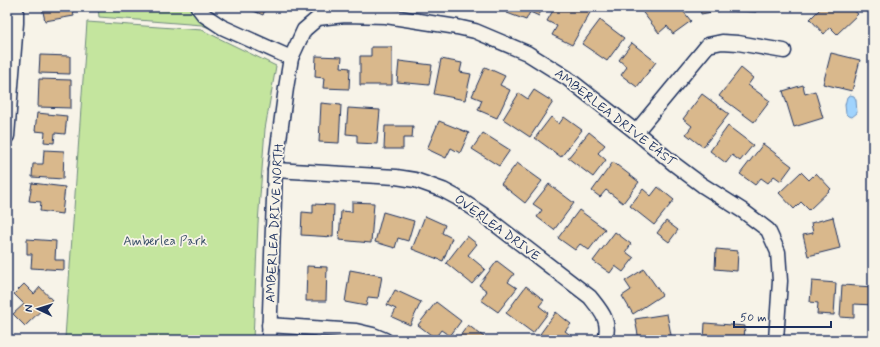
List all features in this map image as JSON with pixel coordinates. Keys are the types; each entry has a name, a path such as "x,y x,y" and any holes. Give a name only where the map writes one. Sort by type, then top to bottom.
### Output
{"street":[{"path":"7,136 16,17 14,7"},
{"path":"198,7 204,15 222,27 292,58"},
{"name":"AMBERLEA DRIVE EAST","path":"292,58 304,30 318,18 345,15 386,16 457,27 475,31 527,53 567,78 674,164 702,185 743,210 768,230 778,252 780,281 776,340"},
{"path":"636,132 708,45 722,42 738,43 784,51"},
{"name":"AMBERLEA DRIVE NORTH","path":"269,340 275,170 286,88 292,58"},
{"name":"OVERLEA DRIVE","path":"275,170 396,177 415,180 443,190 482,214 590,297 602,312 606,321 605,340"},
{"path":"269,325 356,331 373,335 385,340"}],"green space":[{"path":"98,7 189,7 194,15 216,31 202,25 99,17"},
{"name":"Amberlea Park","path":"87,22 202,30 276,66 265,129 258,223 253,340 80,340 65,338"}],"water":[{"path":"850,95 854,96 856,100 857,113 852,117 846,114 845,105 847,97"}],"building":[{"path":"42,7 72,7 74,16 45,21"},
{"path":"250,7 266,7 263,15 249,9"},
{"path":"483,7 501,7 500,12"},
{"path":"509,7 542,7 539,16 530,12 526,20 507,13"},
{"path":"555,7 583,7 591,11 572,45 552,35 557,26 547,21"},
{"path":"643,7 680,7 691,21 673,34 667,26 659,33 640,9"},
{"path":"700,7 723,7 723,10 701,14"},
{"path":"735,7 756,7 756,12 735,11"},
{"path":"822,7 850,7 858,14 837,34 830,27 824,34 810,19"},
{"path":"600,20 624,38 607,61 582,44"},
{"path":"632,43 656,62 637,87 621,75 627,67 619,60"},
{"path":"371,47 392,47 392,85 360,85 360,56 371,56"},
{"path":"831,53 860,60 852,91 823,84"},
{"path":"40,55 70,56 70,74 39,73"},
{"path":"316,56 342,57 341,67 350,68 349,89 323,88 324,78 315,77"},
{"path":"441,59 462,63 460,72 471,74 465,100 434,94"},
{"path":"399,61 432,65 429,85 397,82"},
{"path":"485,67 505,76 500,85 510,90 497,118 478,110 482,100 472,96"},
{"path":"741,68 753,78 748,85 770,101 754,122 719,96"},
{"path":"39,79 71,80 71,108 38,107"},
{"path":"803,85 805,94 815,91 823,118 794,127 783,91"},
{"path":"534,90 553,102 530,137 503,119 519,93 528,99"},
{"path":"702,94 729,114 703,147 686,134 692,126 683,119"},
{"path":"321,103 341,105 339,143 319,142"},
{"path":"348,108 380,110 377,144 357,143 357,135 346,134"},
{"path":"37,113 67,116 65,134 55,133 54,143 44,142 45,132 35,131"},
{"path":"551,117 559,124 564,117 582,130 561,157 535,138"},
{"path":"439,121 469,133 460,153 451,148 446,158 427,149"},
{"path":"385,126 413,126 412,138 403,138 403,149 384,149"},
{"path":"728,126 753,145 740,161 732,155 726,163 710,151"},
{"path":"589,132 605,145 598,153 606,160 593,177 568,158"},
{"path":"483,133 510,150 499,166 472,149"},
{"path":"763,144 792,166 781,181 774,176 768,183 761,178 755,185 740,174"},
{"path":"44,150 64,151 63,179 32,177 33,164 43,164"},
{"path":"613,162 639,182 623,203 606,190 600,197 592,191"},
{"path":"517,163 542,181 525,203 501,184"},
{"path":"801,172 809,180 816,173 831,189 809,210 801,202 794,209 779,193"},
{"path":"32,183 65,187 62,214 40,211 41,202 29,201"},
{"path":"549,184 574,203 554,230 537,217 542,210 533,204"},
{"path":"658,187 674,200 654,225 630,206 643,189 651,196"},
{"path":"352,202 374,203 371,243 339,240 341,211 352,212"},
{"path":"313,204 334,205 333,237 301,235 302,212 313,213"},
{"path":"579,210 605,229 589,250 580,244 575,250 558,238"},
{"path":"383,212 414,221 408,241 398,238 395,248 375,242"},
{"path":"425,216 445,225 442,233 452,238 443,261 412,249"},
{"path":"833,217 840,248 808,256 803,235 813,233 811,223"},
{"path":"666,221 678,230 669,242 657,233"},
{"path":"615,232 631,244 626,252 634,258 623,272 615,266 610,273 593,261"},
{"path":"467,236 477,244 468,255 485,269 472,284 446,263"},
{"path":"27,239 56,241 55,260 64,260 64,270 31,268 32,254 27,254"},
{"path":"716,249 738,251 737,271 715,269"},
{"path":"497,261 514,274 508,282 517,288 498,312 481,300 487,291 479,285"},
{"path":"307,266 327,267 326,301 306,301"},
{"path":"644,269 662,295 633,314 622,296 631,290 625,281"},
{"path":"350,270 382,276 378,298 368,297 366,306 345,302"},
{"path":"812,281 836,283 834,315 817,314 818,303 810,302"},
{"path":"24,284 34,294 40,287 52,300 25,326 13,314 24,304 14,294"},
{"path":"842,285 873,287 873,305 854,304 854,318 840,317"},
{"path":"526,286 544,300 539,306 548,313 533,333 506,313"},
{"path":"395,290 421,302 410,325 392,317 396,309 387,305"},
{"path":"436,302 461,321 450,336 441,330 435,338 418,325"},
{"path":"556,312 571,324 565,331 573,337 570,340 547,340 540,334"},
{"path":"667,314 672,340 639,340 635,319"},
{"path":"705,323 745,326 744,340 704,340"},
{"path":"468,325 488,340 457,340"}]}
